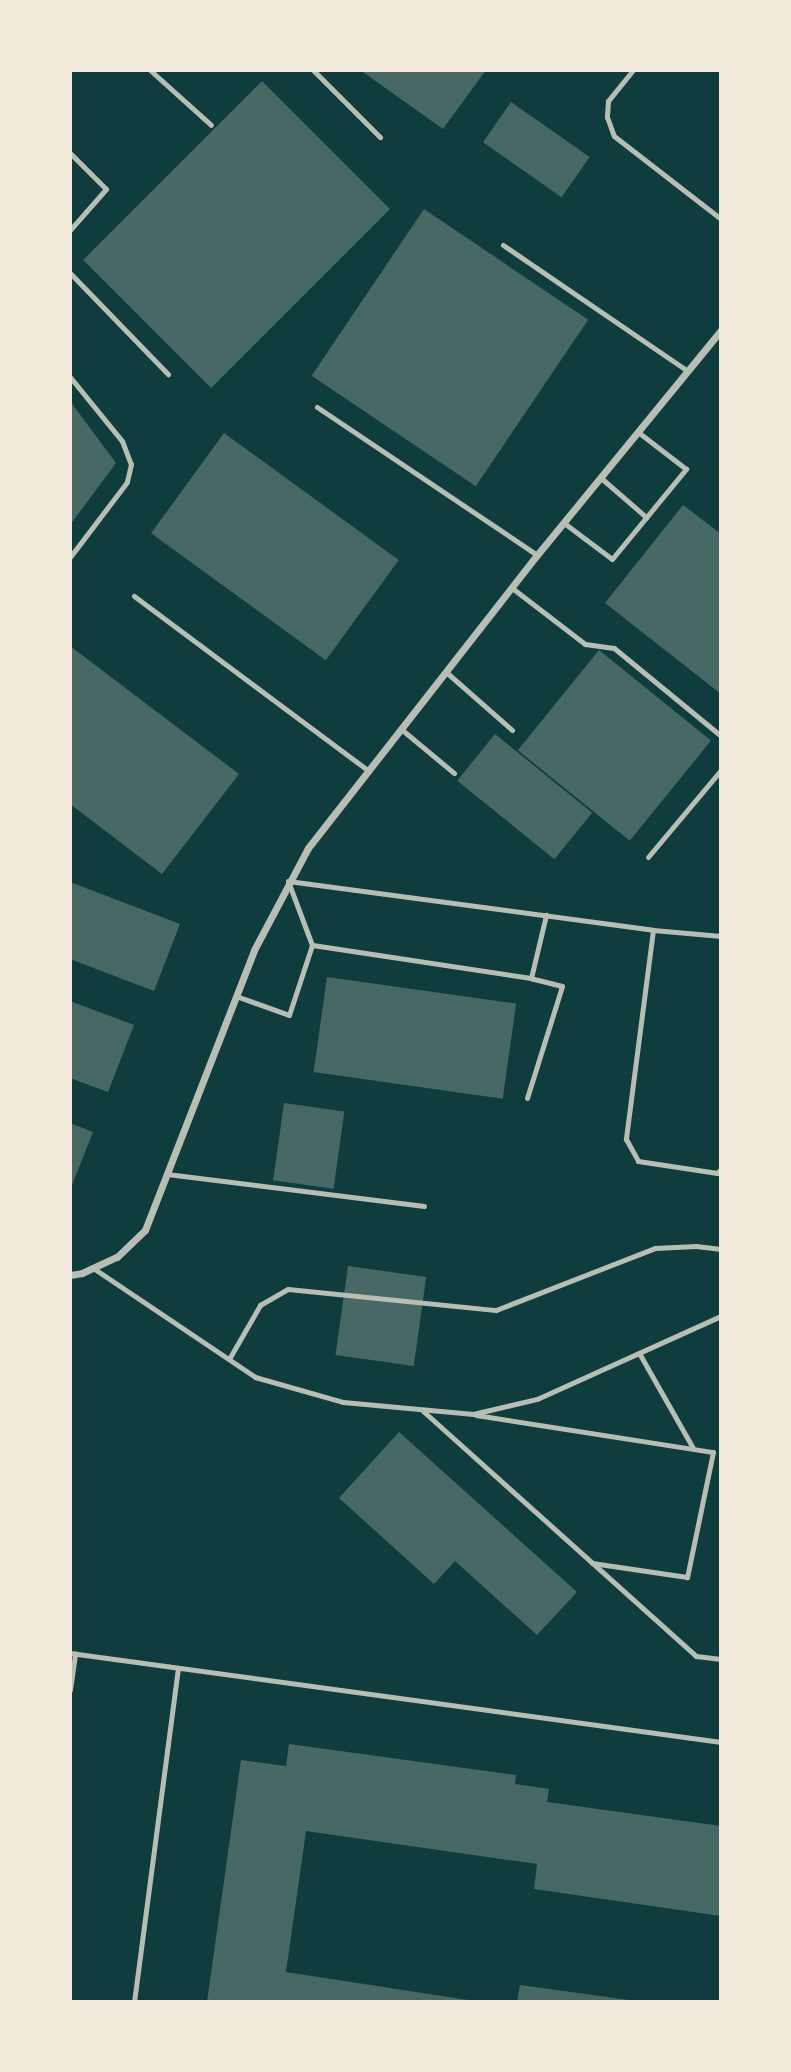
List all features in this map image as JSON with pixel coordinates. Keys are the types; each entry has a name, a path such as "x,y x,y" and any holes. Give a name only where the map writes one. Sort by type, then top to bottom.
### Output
{"street":[{"path":"70,1275 82,1273 117,1257 145,1230 254,950 288,881 308,848 537,555 721,330"}],"lane":[{"path":"150,70 211,125"},
{"path":"313,70 380,137"},
{"path":"633,70 608,101 607,117 614,136 721,219"},
{"path":"70,153 106,189 70,230"},
{"path":"503,245 688,371"},
{"path":"70,274 168,374"},
{"path":"70,377 122,442 129,455 131,471 127,482 70,557"},
{"path":"317,407 537,555"},
{"path":"564,523 612,559 686,469 638,432"},
{"path":"601,478 646,517"},
{"path":"512,588 585,644 614,648 721,736"},
{"path":"134,596 369,771"},
{"path":"446,672 512,730"},
{"path":"401,729 454,773"},
{"path":"648,857 721,770"},
{"path":"236,996 289,1015 312,945 288,881 653,930 721,936"},
{"path":"531,978 547,915"},
{"path":"653,930 626,1139 638,1161 717,1173 721,1170"},
{"path":"312,945 531,978 562,986 527,1098"},
{"path":"167,1174 424,1206"},
{"path":"229,1359 260,1305 288,1289 496,1310 655,1248 696,1246 721,1250"},
{"path":"93,1268 256,1377 343,1402 473,1414 713,1452 687,1577 592,1563"},
{"path":"473,1414 537,1399 721,1316"},
{"path":"639,1353 693,1448"},
{"path":"421,1409 696,1656 721,1659"},
{"path":"70,1690 73,1653 721,1742"},
{"path":"134,2002 177,1668"}],"building":[{"path":"360,70 486,70 443,129"},
{"path":"262,81 390,209 211,388 83,260"},
{"path":"511,102 590,157 562,197 483,142"},
{"path":"424,209 588,320 476,486 312,376"},
{"path":"70,401 116,463 70,525"},
{"path":"224,433 399,560 326,660 151,533"},
{"path":"683,505 721,534 721,694 605,603"},
{"path":"70,646 239,774 162,874 70,804"},
{"path":"599,650 711,741 630,841 518,750"},
{"path":"495,734 592,813 554,859 457,781"},
{"path":"70,882 180,924 154,991 70,959"},
{"path":"327,977 516,1004 503,1099 314,1072"},
{"path":"70,1001 134,1025 108,1092 70,1078"},
{"path":"284,1103 344,1111 334,1189 273,1180"},
{"path":"70,1123 93,1132 70,1190"},
{"path":"348,1266 426,1277 414,1366 335,1355"},
{"path":"399,1432 577,1592 537,1635 455,1561 434,1584 339,1498"},
{"path":"289,1744 516,1775 515,1784 549,1789 547,1802 721,1826 721,1916 534,1889 537,1864 306,1831 286,1972 481,2002 207,2002 241,1760 286,1766"},
{"path":"520,1985 629,2000 629,2002 517,2002"}]}
